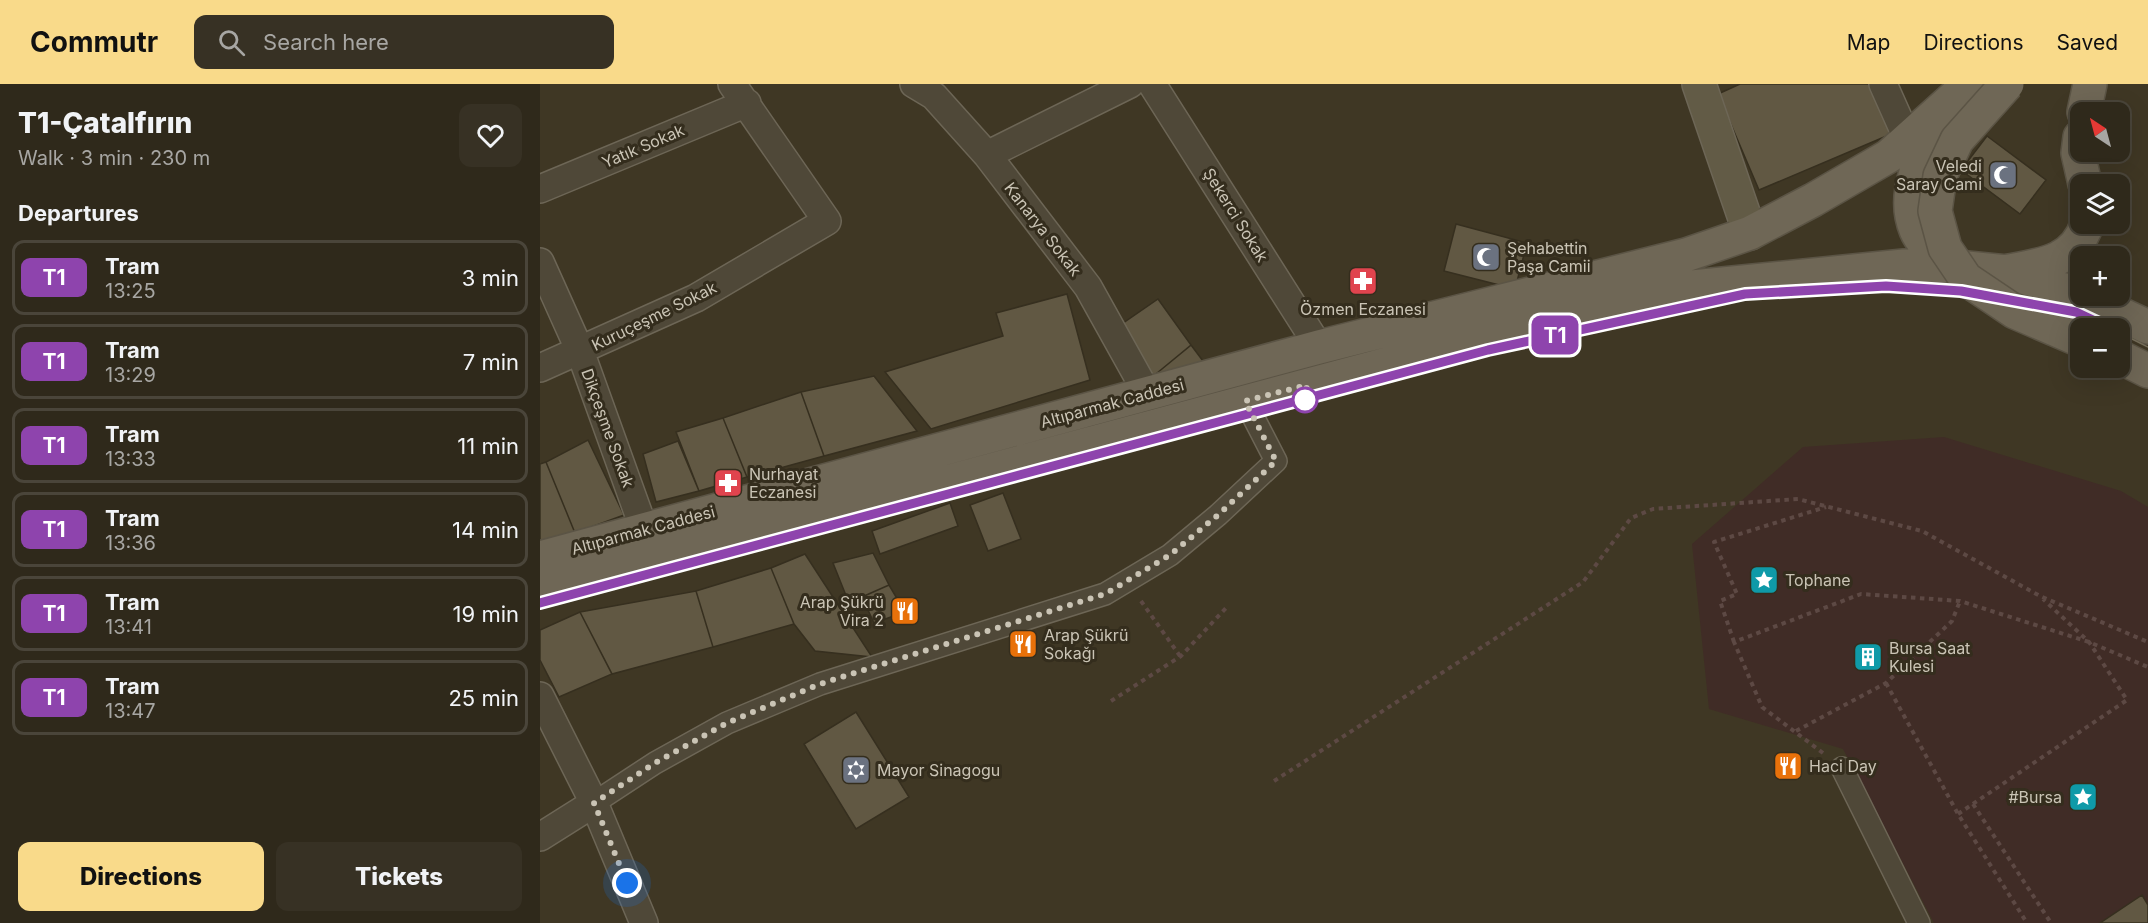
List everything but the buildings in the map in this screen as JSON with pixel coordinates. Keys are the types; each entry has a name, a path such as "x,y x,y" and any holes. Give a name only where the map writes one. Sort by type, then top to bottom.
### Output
{"main road":[{"path":"1699,84 1750,233"},
{"name":"Altıparmak Caddesi","path":"540,558 1319,347 1686,255 1750,233 1889,156 1970,84"},
{"path":"1947,266 1928,249 1916,230 1911,205 1914,181 1921,154 1970,84"},
{"path":"2007,84 1957,140 1940,176 1935,211 1945,248 1966,279 2014,312 2070,336"},
{"path":"2086,102 2090,84"},
{"path":"2007,272 2052,263 2081,241 2083,234"},
{"name":"Altıparmak Caddesi","path":"540,591 1596,308 1692,287 1904,266 1947,266 2007,272"},
{"path":"2007,272 2070,292"},
{"path":"2104,306 2148,327"},
{"path":"2130,362 2148,371"}],"street":[{"name":"Kanarya Sokak","path":"914,84 934,96 987,155 1088,287 1147,393"},
{"path":"987,155 1130,84"},
{"name":"Şekerci Sokak","path":"1152,84 1319,347"},
{"path":"1883,84 1908,140"},
{"name":"Yatık Sokak","path":"540,189 740,93"},
{"name":"Kuruçeşme Sokak","path":"540,368 696,298 827,220 740,93"},
{"name":"Dikçeşme Sokak","path":"540,262 580,351 644,529"},
{"path":"540,837 655,763 727,723 820,684 1105,594 1170,555 1218,515 1276,461 1245,401"},
{"path":"540,696 594,803 644,923"},
{"path":"1842,768 1919,923"}],"path":[{"path":"1274,781 1583,582 1631,518 1653,509 1798,499 1922,531 2040,596 2148,642"},
{"path":"1827,507 1714,542 1737,594 1720,601 1734,642 1762,707 1842,768"},
{"path":"1734,642 1861,594 1960,601 2089,642 2148,667"},
{"path":"1959,814 2127,700 2089,642 2040,596"},
{"path":"1796,731 1886,683 1952,621 1960,601"},
{"path":"1146,607 1181,656"},
{"path":"1111,701 1181,656 1226,608"},
{"path":"1886,683 1959,814 2027,923"},
{"path":"1973,804 2051,923"}],"shaded area":[{"path":"1944,437 2121,491 2148,507 2148,923 1934,923 1843,749 1709,709 1692,544 1803,447"}],"tram line":[{"path":"540,603 1488,350 1745,294 1886,286 1961,291 2076,312 2089,318"},
{"name":"T1","path":"540,603 1252,415 1488,350 1745,294 1886,286 1961,291 2076,312 2089,318"},
{"path":"2130,338 2148,347"}],"place":[{"name":"Veledi Saray Cami","path":"2003,175"},
{"name":"Şehabettin Paşa Camii","path":"1486,257"},
{"name":"Özmen Eczanesi","path":"1363,281"},
{"name":"Nurhayat Eczanesi","path":"728,483"},
{"name":"Tophane","path":"1764,580"},
{"name":"Arap Şükrü Vira 2","path":"905,611"},
{"name":"Arap Şükrü Sokağı","path":"1023,644"},
{"name":"Bursa Saat Kulesi","path":"1868,657"},
{"name":"Haci Day","path":"1788,766"},
{"name":"Mayor Sinagogu","path":"856,770"},
{"name":"#Bursa","path":"2083,797"}],"route":[{"path":"627,883 594,803 655,763 727,723 820,684 1105,594 1170,555 1218,515 1276,461 1245,401 1307,385 1305,400"}]}
